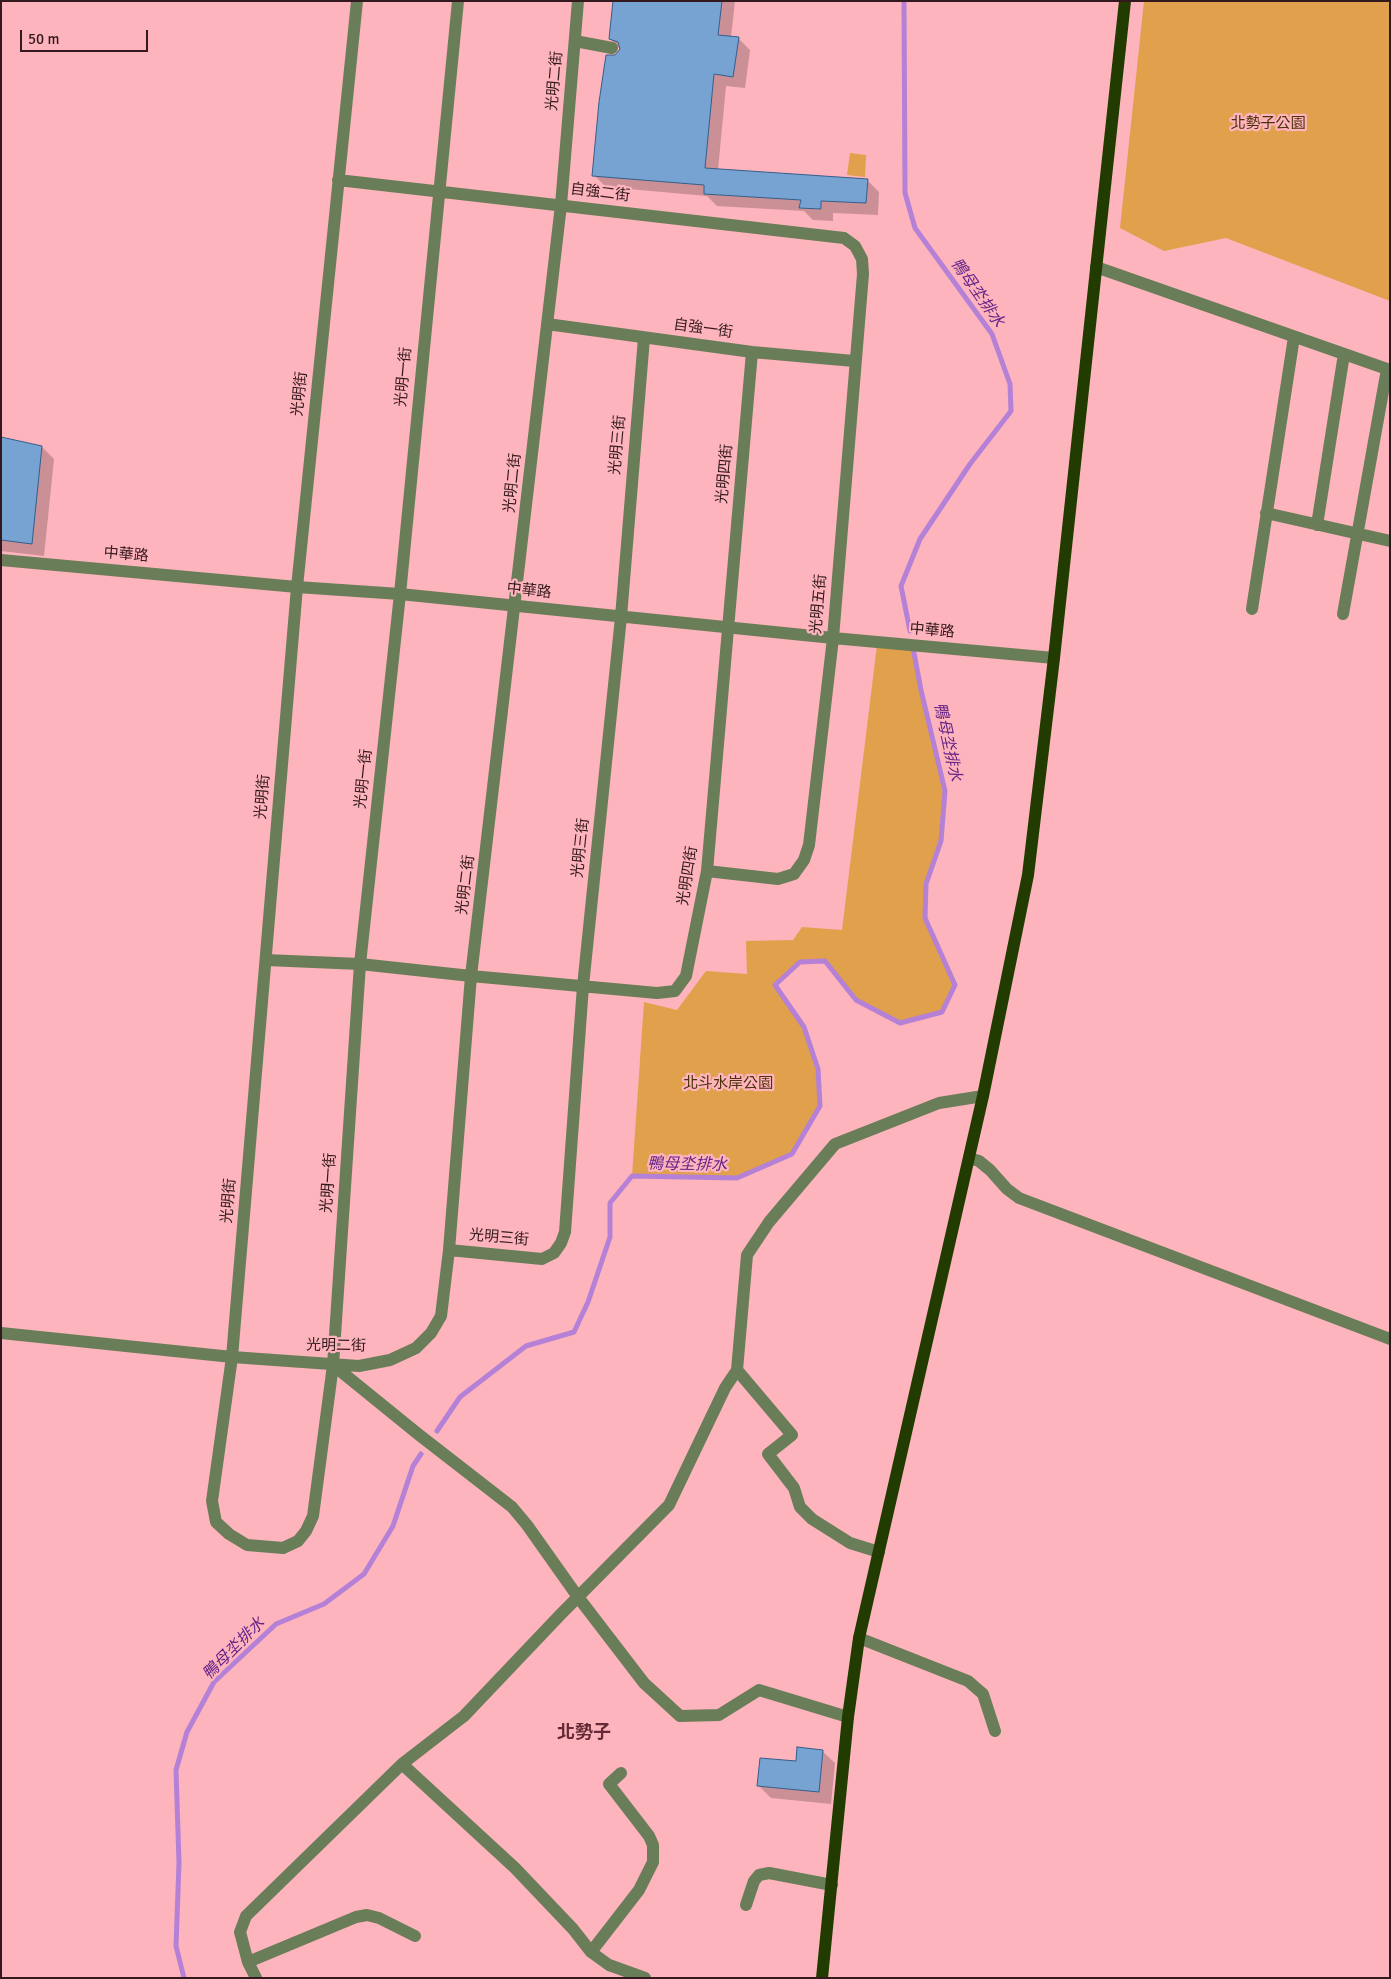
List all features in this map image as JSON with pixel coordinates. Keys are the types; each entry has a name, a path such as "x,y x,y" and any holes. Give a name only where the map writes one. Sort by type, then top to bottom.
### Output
{"main road":[{"path":"822,1978 848,1717 859,1638 983,1096 1028,876 1054,658 1124,1"}],"street":[{"name":"光明街","path":"283,1548 248,1545 229,1534 216,1522 212,1501 232,1357 297,587 357,1"},
{"name":"光明一街","path":"283,1548 298,1541 306,1531 312,1516 332,1365 360,964 400,594 458,1"},
{"name":"光明二街","path":"1,1333 232,1357 358,1366 390,1360 416,1348 431,1333 441,1316 449,1250 472,976 561,205 578,1"},
{"path":"575,42 612,48"},
{"name":"自強二街","path":"338,180 844,238 855,246"},
{"name":"光明五街","path":"707,871 778,879 794,874 804,860 809,845 833,638 854,361 863,274 862,259 855,246"},
{"path":"1096,267 1388,370 1343,614"},
{"name":"自強一街","path":"547,324 752,352 854,361"},
{"path":"1252,609 1294,337"},
{"name":"光明三街","path":"449,1250 542,1259 554,1253 561,1243 565,1232 583,986 621,617 644,338"},
{"name":"光明四街","path":"266,960 360,964 657,993 675,991 686,976 707,871 752,352"},
{"path":"1317,525 1344,354"},
{"path":"1266,513 1390,541"},
{"name":"中華路","path":"1,560 297,587 400,594 728,628 1054,658"},
{"path":"256,1978 248,1962 240,1932 246,1916 402,1764 464,1716 669,1505 726,1388 737,1370 747,1255 769,1222 835,1144 939,1103 983,1096"},
{"path":"968,1158 979,1161 1007,1189 1019,1198 1390,1339"},
{"path":"332,1365 512,1507 528,1525 578,1597 644,1683 680,1716 719,1715 759,1690 848,1717"},
{"path":"737,1370 792,1435 768,1454 794,1488 800,1506 812,1519 850,1543 879,1552"},
{"path":"859,1638 968,1681 983,1694 995,1730"},
{"path":"402,1764 515,1868 573,1929 592,1952 609,1965 645,1978"},
{"path":"592,1952 639,1890 653,1862 653,1846 649,1836 609,1784 621,1773"},
{"path":"746,1905 754,1881 760,1875 769,1874 832,1885"},
{"path":"248,1962 367,1914 415,1936"}],"green space":[{"name":"北勢子公園","path":"1144,1 1390,1 1390,301 1226,238 1164,251 1120,228"},
{"path":"850,153 866,155 865,177 847,175"},
{"name":"北斗水岸公園","path":"877,645 913,648 945,791 941,839 926,886 925,918 955,985 942,1012 900,1021 856,1000 825,961 800,962 775,985 804,1027 818,1078 820,1106 792,1154 737,1178 632,1176 644,1002 677,1010 706,971 747,974 746,941 793,940 802,927 842,930"}],"building":[{"path":"613,1 722,1 718,35 739,37 733,77 714,74 705,168 868,179 866,203 821,201 821,209 799,208 801,200 704,194 704,185 592,176 599,102 606,55 615,55 620,49 618,42 609,39"},
{"path":"1,437 42,446 32,544 1,540"},
{"path":"797,1747 823,1750 819,1792 757,1786 760,1758 796,1761"}],"waterway":[{"name":"鴨母坔排水","path":"904,1 905,193 915,228 992,334 1010,384 1011,411 970,464 920,539 901,586 910,631"},
{"name":"鴨母坔排水","path":"437,1431 460,1397 526,1346 574,1332 588,1302 610,1237 610,1203 632,1176 737,1178 792,1154 820,1106 818,1069 804,1027 775,985 800,962 825,961 856,1000 900,1023 942,1012 955,985 925,918 926,884 941,841 945,791 913,648"},
{"name":"鴨母坔排水","path":"184,1978 176,1946 179,1863 176,1770 187,1732 214,1682 276,1624 324,1604 364,1574 393,1526 413,1466 421,1454"}],"district":[{"name":"北勢子","path":"584,1733"}]}
